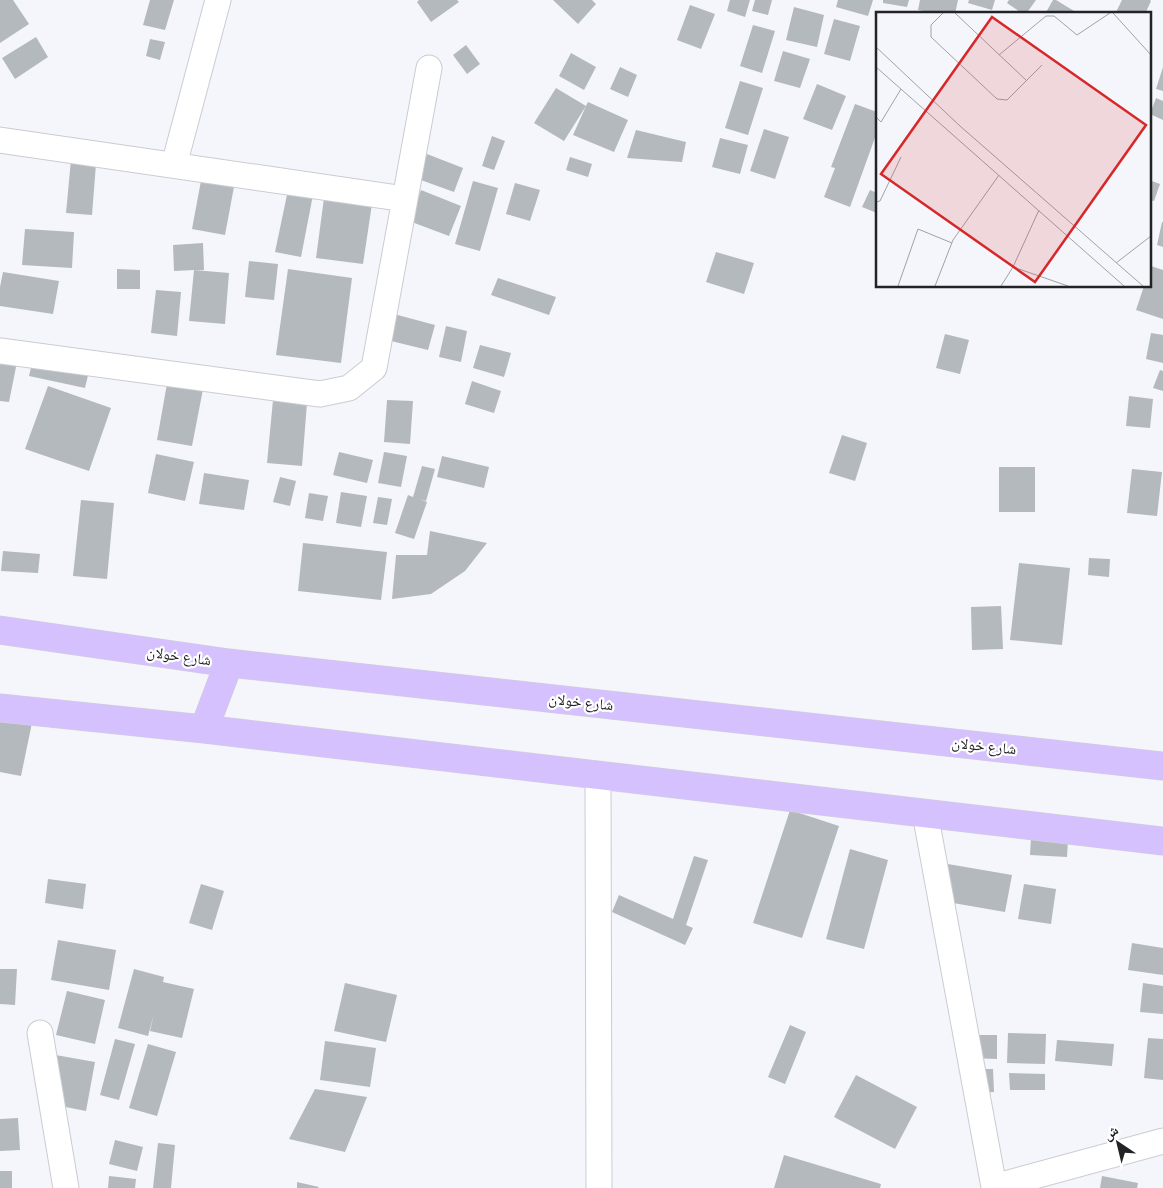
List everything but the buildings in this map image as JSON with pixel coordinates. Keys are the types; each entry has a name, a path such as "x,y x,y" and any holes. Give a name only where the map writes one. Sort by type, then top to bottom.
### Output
{"main road":[{"name":"شارع خولان","path":"0,630 229,663 1163,766"},
{"path":"204,728 229,663"},
{"path":"0,708 204,728 598,776 925,812 1163,841"}],"street":[{"path":"174,165 218,0"},
{"path":"0,351 320,394 349,388 374,368 429,68"},
{"path":"0,140 405,199"},
{"path":"598,776 599,1188"},
{"path":"925,812 994,1187 1163,1141"},
{"path":"40,1033 66,1188"}]}
